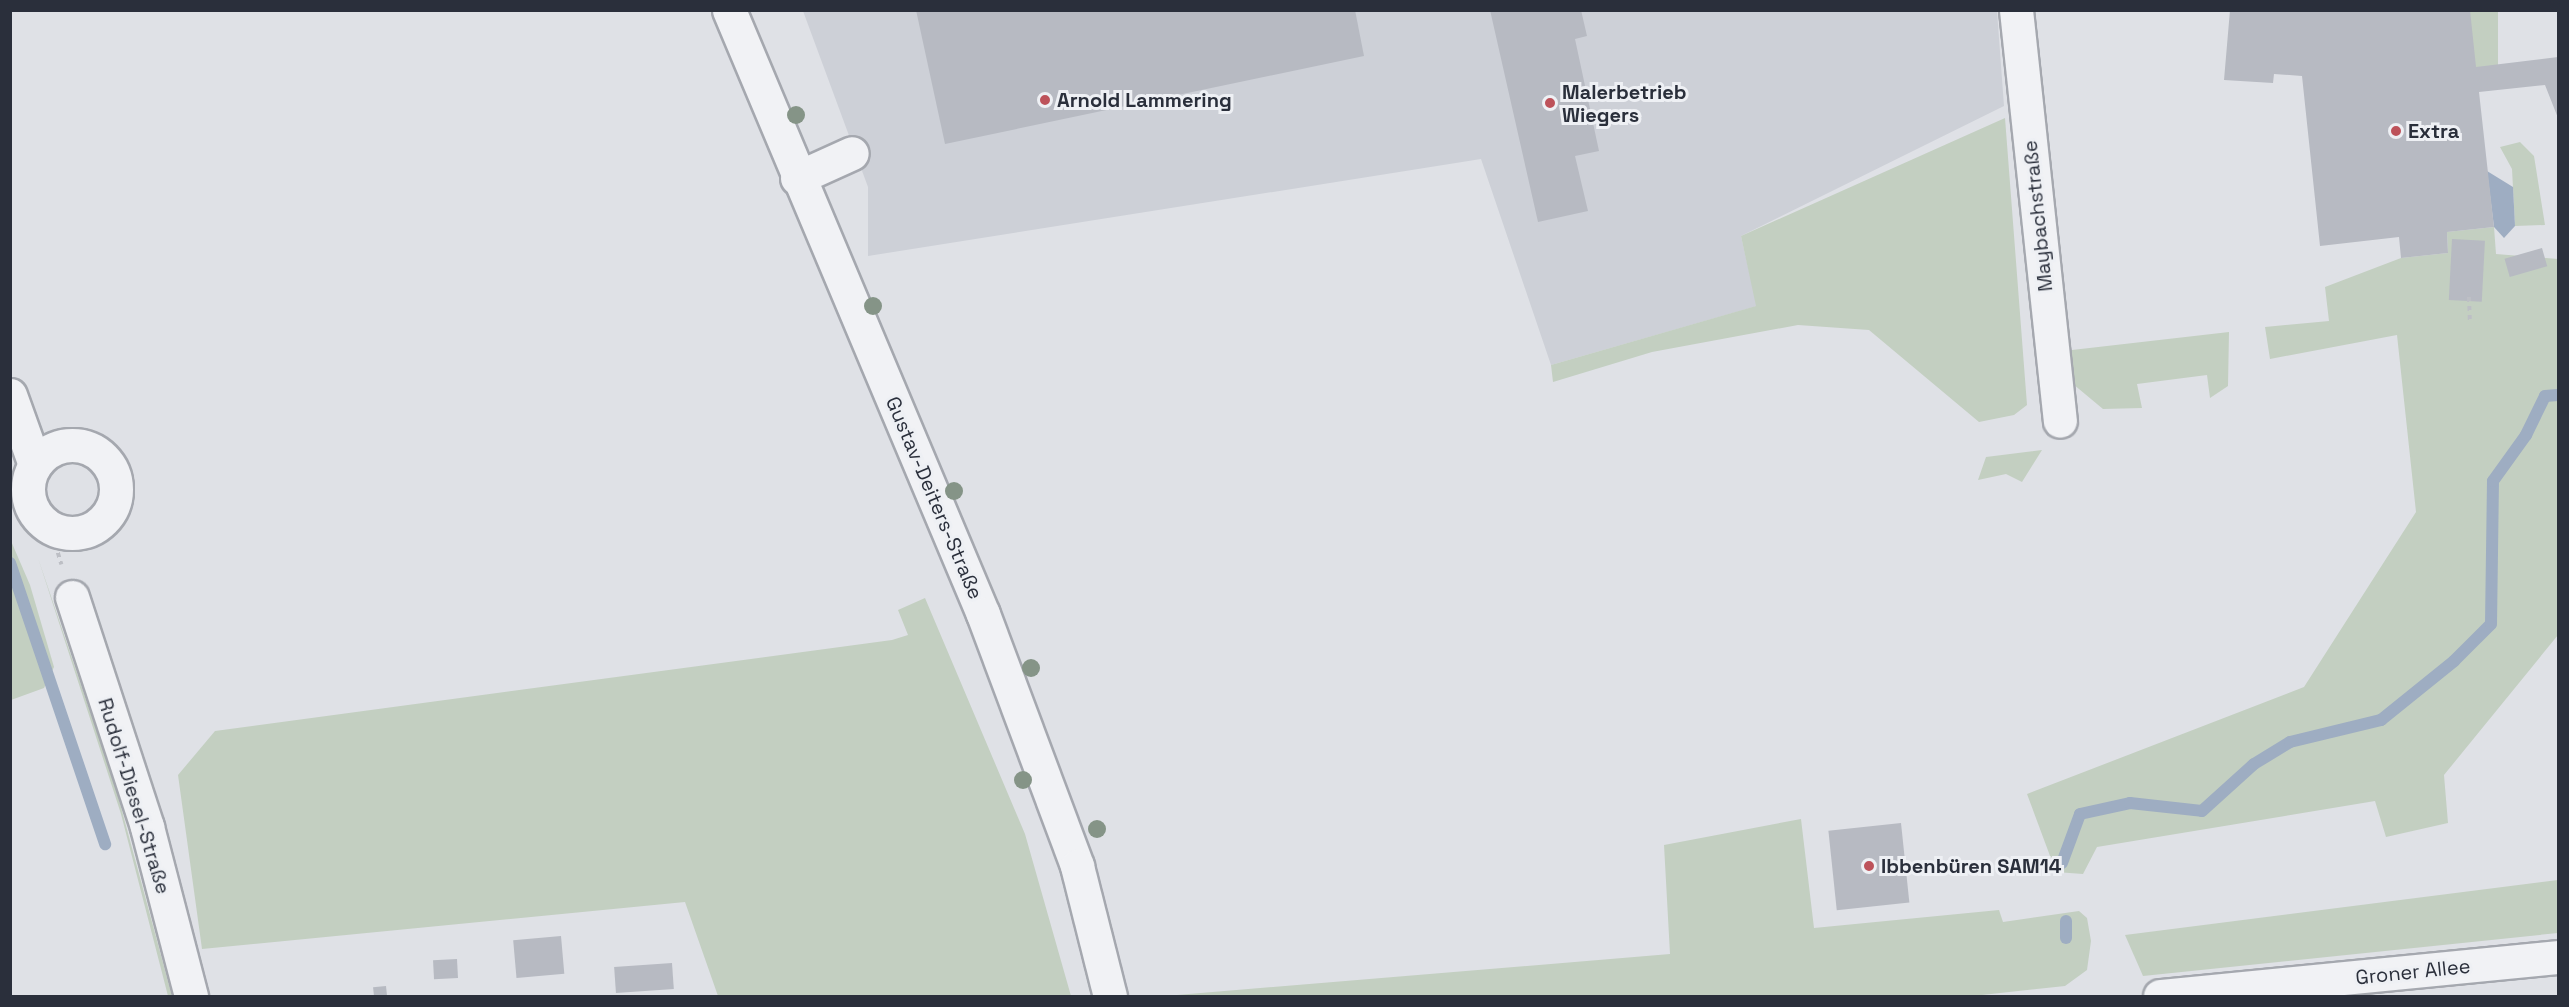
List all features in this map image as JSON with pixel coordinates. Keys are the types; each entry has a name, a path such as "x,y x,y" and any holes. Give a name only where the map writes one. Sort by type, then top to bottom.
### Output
{"street":[{"name":"Gustav-Deiters-Straße","path":"729,10 797,178 983,614 1077,866 1110,996"},
{"name":"Maybachstraße","path":"2016,10 2060,421"},
{"path":"797,178 852,153"},
{"path":"10,395 25,461"},
{"name":"Rudolf-Diesel-Straße","path":"72,597 147,827 191,996"},
{"name":"Groner Allee","path":"2160,996 2559,957"}],"path":[{"path":"2469,297 2470,323"}],"shaded area":[{"path":"803,11 1997,11 2004,106 1741,236 1757,306 1551,365 1481,159 868,256 868,187"}],"green space":[{"path":"2470,11 2498,11 2498,67 2470,67"},
{"path":"2005,118 2027,405 2014,415 1979,422 1869,330 1798,325 1652,352 1553,382 1551,365 1756,306 1741,236"},
{"path":"2520,142 2534,156 2545,225 2515,226 2512,169 2500,147"},
{"path":"2494,227 2496,254 2558,259 2558,635 2444,775 2448,823 2386,837 2375,801 2097,847 2083,874 2056,872 2027,794 2304,687 2416,512 2397,335 2270,359 2265,327 2329,321 2325,287 2401,258 2448,253 2447,232"},
{"path":"2229,332 2228,386 2210,398 2207,375 2137,384 2142,408 2103,409 2073,384 2069,355 2072,350"},
{"path":"2042,450 2022,482 2006,474 1978,480 1986,457"},
{"path":"11,541 30,585 54,667 44,688 11,700"},
{"path":"38,558 115,785 172,996 168,996 121,814"},
{"path":"925,598 1025,834 1071,996 718,996 685,902 202,949 178,775 215,731 892,640 908,635 898,610"},
{"path":"1801,819 1814,928 1999,910 2003,922 2079,911 2087,918 2091,941 2087,970 2065,986 1973,996 1165,996 1670,954 1664,845"},
{"path":"2558,880 2558,933 2143,976 2125,935"}],"water":[{"path":"2487,171 2513,187 2515,226 2504,238 2494,227"}],"building":[{"name":"Arnold Lammering","path":"916,10 1355,10 1364,56 945,144"},
{"name":"Malerbetrieb Wiegers","path":"1490,10 1581,10 1587,36 1575,39 1599,151 1575,156 1588,211 1538,222"},
{"name":"Extra","path":"2230,10 2470,10 2476,67 2558,57 2558,118 2545,85 2479,92 2494,227 2447,232 2448,253 2401,258 2399,237 2320,246 2302,76 2274,74 2273,83 2224,80"},
{"path":"2452,239 2485,241 2482,302 2449,300"},
{"path":"2542,248 2547,266 2510,277 2505,259"},
{"name":"Ibbenbüren SAM14","path":"1901,823 1909,903 1837,910 1828,831"},
{"path":"561,936 564,974 516,978 513,940"},
{"path":"457,959 458,978 434,979 433,960"},
{"path":"672,963 674,989 616,993 614,967"},
{"path":"386,986 387,996 374,996 373,987"}],"waterway":[{"path":"2062,863 2080,814 2130,803 2202,811 2254,764 2290,742 2381,720 2454,661 2491,624 2493,481 2526,435 2545,396 2558,395"},
{"path":"10,563 105,844"},
{"path":"2066,921 2066,938"}],"place":[{"name":"Arnold Lammering","path":"1045,100"},
{"name":"Malerbetrieb Wiegers","path":"1550,103"},
{"name":"Extra","path":"2396,131"},
{"name":"Ibbenbüren SAM14","path":"1869,866"}]}
